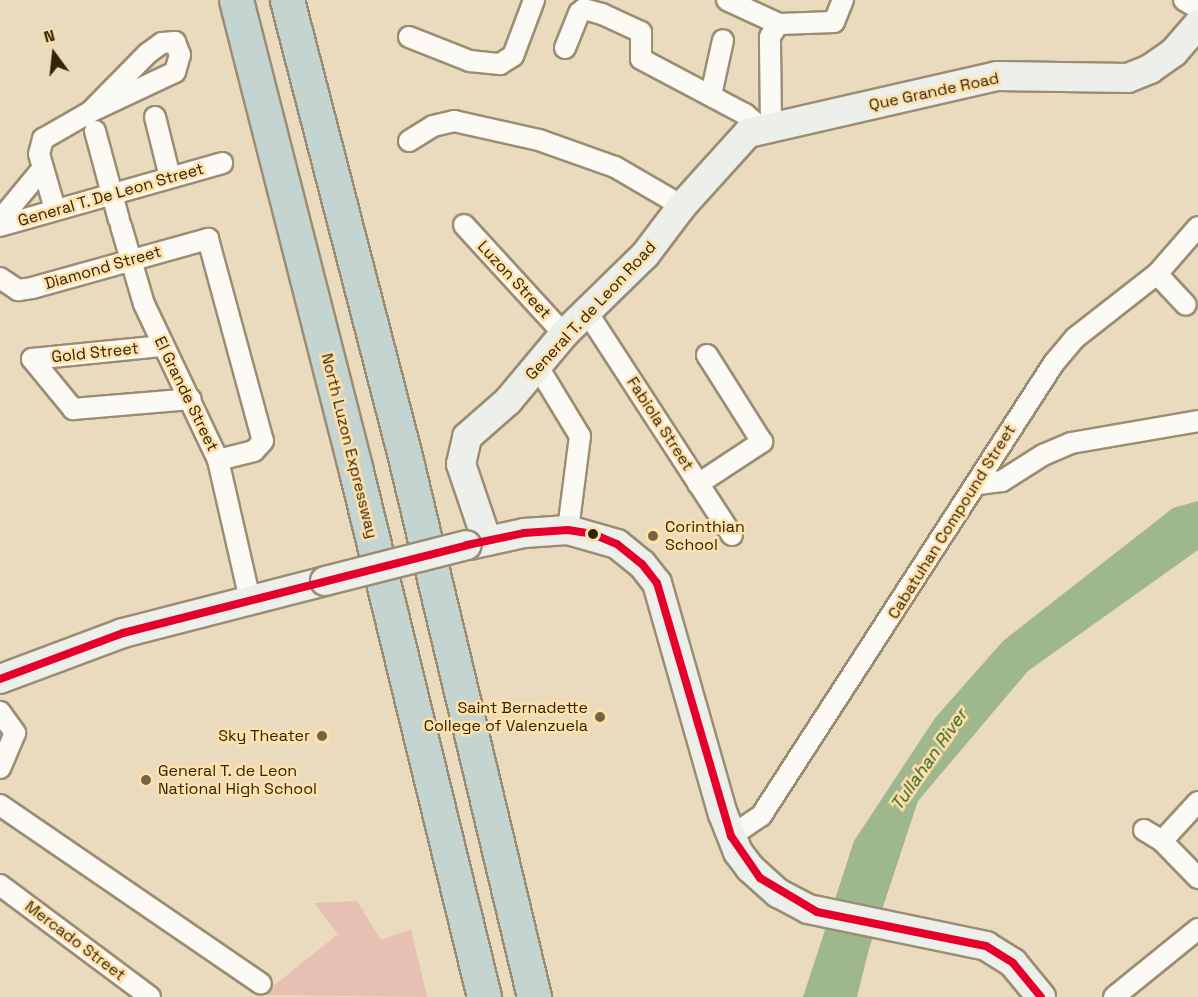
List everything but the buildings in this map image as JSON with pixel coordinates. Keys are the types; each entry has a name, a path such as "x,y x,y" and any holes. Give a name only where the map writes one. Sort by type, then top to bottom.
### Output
{"highway":[{"name":"North Luzon Expressway","path":"236,0 356,471 484,997"},
{"path":"287,0 407,465 534,997"}],"main road":[{"name":"Que Grande Road","path":"765,126 997,76 1128,78 1150,69 1174,52 1198,24"},
{"name":"General T. de Leon Road","path":"477,543 461,464 461,451 467,437 508,401 564,334 645,255 682,206 737,144 765,126"},
{"path":"0,679 81,646 250,600 477,543 568,530 617,544 642,564 657,583 731,836 760,878 817,912 926,932 1000,952 1041,997"}],"street":[{"path":"408,37 470,61 500,64 513,56 534,0"},
{"path":"736,2 779,24 834,22 843,0"},
{"path":"1184,0 1198,8"},
{"path":"565,48 579,13 584,9 605,7 641,32 641,58 765,126 770,37 779,24"},
{"path":"711,96 723,40"},
{"path":"55,209 39,145 43,139 90,112"},
{"path":"155,117 170,177"},
{"path":"409,141 444,123 498,130 574,151 615,167 682,206"},
{"name":"El Grande Street","path":"96,131 131,260 163,346 192,399 218,460 250,600"},
{"name":"General T. De Leon Street","path":"0,226 222,163"},
{"path":"0,220 43,168"},
{"name":"Luzon Street","path":"464,225 564,334"},
{"name":"Cabatuhan Compound Street","path":"731,836 761,816 978,484 1054,363 1075,338 1157,274 1198,227"},
{"name":"Diamond Street","path":"0,278 24,290 208,238 263,441 254,452 218,460"},
{"path":"1157,274 1186,305"},
{"name":"Fabiola Street","path":"587,312 732,535"},
{"name":"Gold Street","path":"163,346 32,359 74,409 192,399"},
{"path":"698,483 762,442 707,356"},
{"path":"538,367 580,436 568,530"},
{"path":"978,484 1002,482 1043,455 1071,443 1198,421"},
{"path":"0,712 15,733 0,768"},
{"path":"1162,841 1198,802"},
{"path":"0,805 261,984"},
{"path":"1144,830 1162,841 1198,878"},
{"name":"Mercado Street","path":"0,885 150,997"},
{"path":"1114,997 1198,929"}],"shaded area":[{"path":"357,901 381,940 411,929 427,997 262,995 338,934 314,903"}],"water":[{"name":"Tullahan River","path":"1198,501 1198,550 1028,671 918,801 869,949 857,997 803,997 854,841 935,718 1003,641 1173,508"}],"transit line":[{"path":"0,679 123,633 467,545 524,533 568,530 593,534 617,544 642,564 657,583 731,836 760,878 817,912 986,946 1013,963 1041,997"}],"place":[{"name":"Corinthian School","path":"653,536"},
{"name":"Saint Bernadette College of Valenzuela","path":"600,717"},
{"name":"Sky Theater","path":"322,736"},
{"name":"General T. de Leon National High School","path":"146,780"}]}
